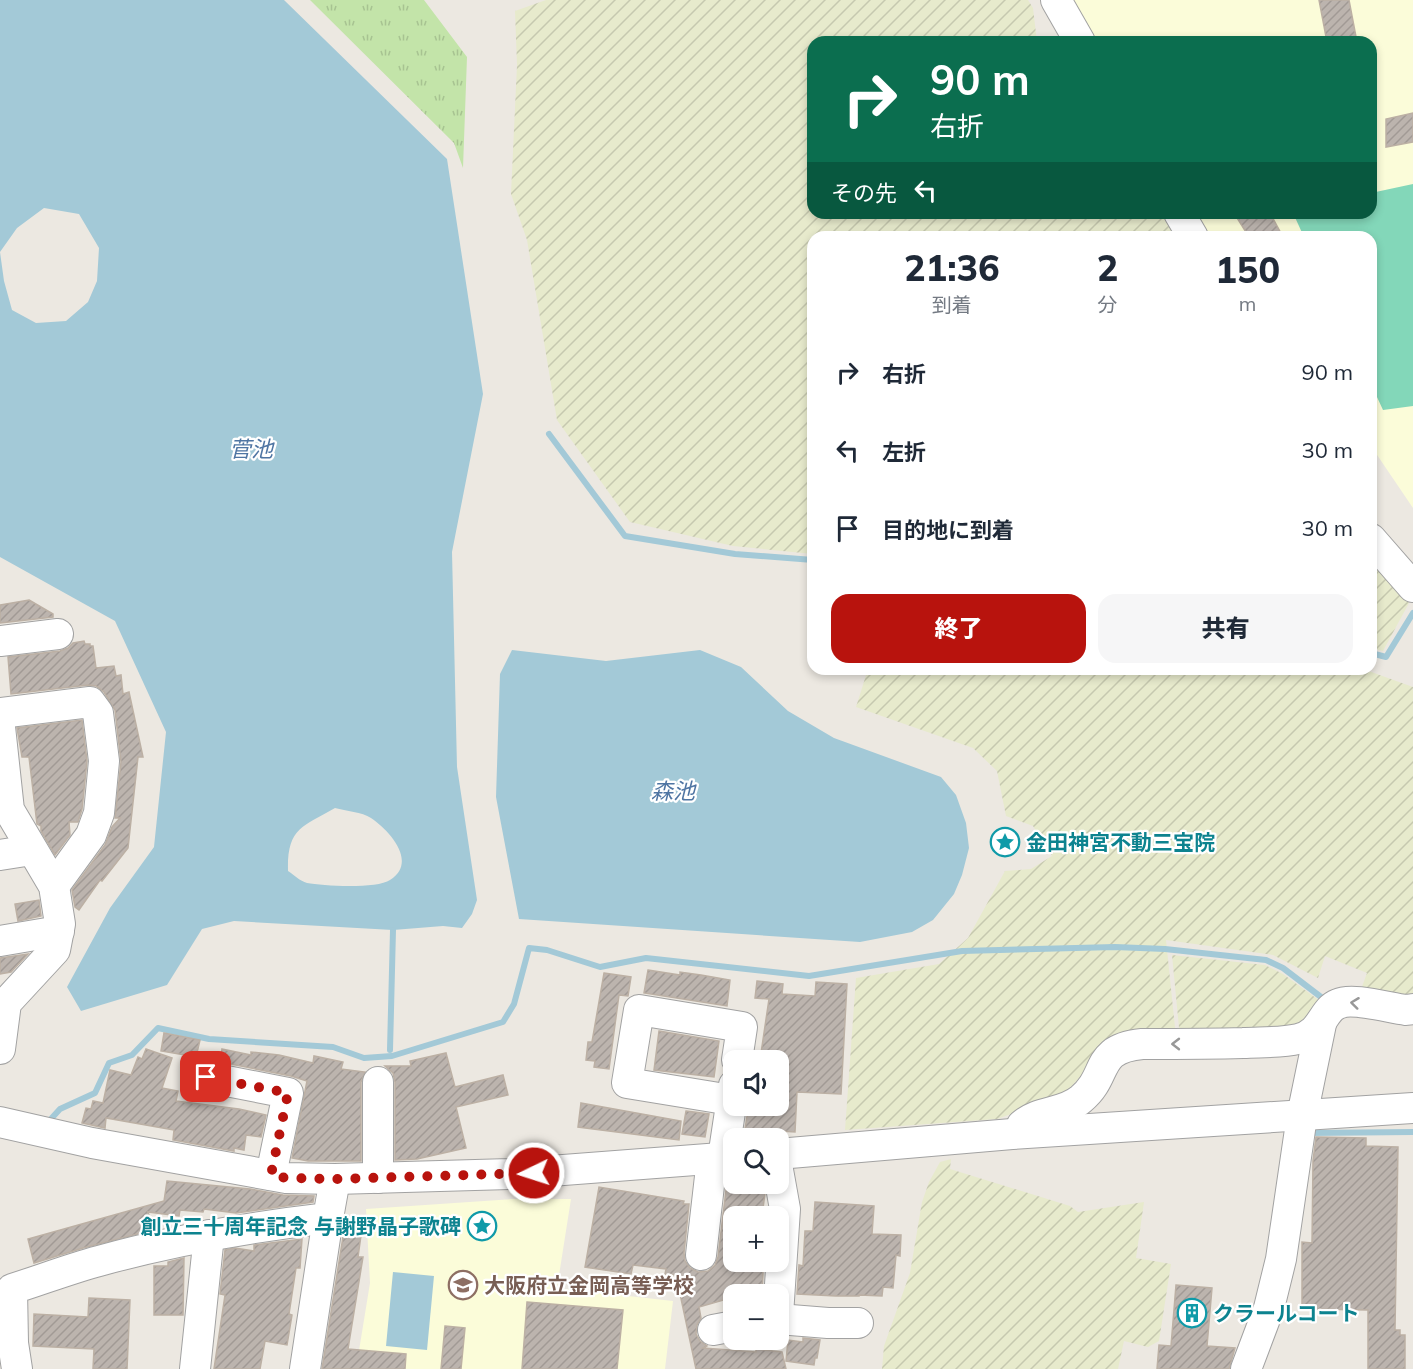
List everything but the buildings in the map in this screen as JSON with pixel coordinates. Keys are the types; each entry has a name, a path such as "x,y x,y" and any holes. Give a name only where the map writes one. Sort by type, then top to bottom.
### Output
{"street":[{"path":"1056,0 1077,36"},
{"path":"1377,546 1413,587"},
{"path":"0,641 58,634"},
{"path":"0,1047 6,1003 55,950 60,924 54,886 9,810 0,729 90,702 98,713 104,761 99,813 91,835 54,886"},
{"path":"0,855 32,850"},
{"path":"0,940 58,931"},
{"path":"1012,1134 1037,1116 1064,1109 1080,1100 1090,1089 1112,1052 1126,1046 1264,1043 1299,1039 1312,1033 1336,1004 1346,1001 1413,1010"},
{"path":"723,1091 627,1083 639,1010 742,1027 739,1050"},
{"path":"1246,1369 1269,1308 1281,1259 1302,1116 1321,1024"},
{"path":"206,1077 288,1093 271,1175"},
{"path":"378,1082 378,1178"},
{"path":"789,1153 1012,1134 1413,1108"},
{"path":"0,1122 92,1143 286,1178 335,1179 511,1174 723,1158 701,1255"},
{"path":"306,1369 335,1179"},
{"path":"780,1284 785,1209 782,1194"},
{"path":"10,1351 12,1289 99,1261 209,1235 255,1226 328,1218"},
{"path":"195,1369 209,1235"},
{"path":"789,1318 828,1323 858,1323"}],"shaded area":[{"path":"546,0 1028,0 1033,8 1036,36 807,36 807,219 1168,219 1174,231 807,231 807,553 733,546 630,522 557,420 527,240 511,194 517,65 515,11"},
{"path":"1073,0 1413,0 1413,508 1377,455 1377,231 1202,231 1195,219 1377,219 1377,36 1093,36"},
{"path":"1377,567 1409,603 1383,651 1377,650"},
{"path":"1377,674 1413,687 1413,1002 1359,995 1367,973 1325,956 1318,978 1273,955 1166,940 1176,1037 1114,1038 1064,1095 997,1119 845,1130 856,978 939,964 968,938 1005,871 1031,869 1052,856 1033,826 1006,816 997,771 973,748 856,707 866,675"},
{"path":"1172,955 1265,965 1283,974 1324,1004 1312,1024 1180,1038"},
{"path":"951,1159 950,1169 1070,1206 1078,1212 1144,1202 1136,1258 1171,1264 1159,1341 1148,1347 1124,1341 1118,1369 882,1369 884,1346 910,1273 922,1202 929,1182 940,1162"},
{"name":"大阪府立金岡高等学校","path":"512,1199 571,1199 557,1288 673,1301 665,1369 356,1369 370,1283 366,1209"}],"green space":[{"path":"310,0 424,0 467,57 463,168 454,143"},
{"path":"1413,184 1413,406 1383,410 1377,397 1377,231 1301,231 1296,219 1377,219 1377,192"}],"water":[{"name":"菅池","path":"0,0 284,0 447,159 483,394 452,552 457,767 477,900 472,914 462,928 443,926 393,930 234,921 202,929 167,985 81,1011 67,987 110,908 154,847 166,732 115,621 0,557","holes":["44,208 79,214 99,248 97,281 88,302 66,321 36,323 12,310 4,281 0,252 17,228","335,808 367,816 393,839 398,847 402,865 398,873 390,880 362,886 325,885 304,882 288,871 290,846 299,830"]},
{"name":"森池","path":"512,650 606,661 700,650 741,667 788,711 834,738 941,777 956,795 966,823 969,848 954,894 933,920 912,932 860,942 519,919 496,797 500,674"},
{"path":"393,1272 434,1276 427,1350 386,1346"}],"waterway":[{"path":"549,434 625,536 735,554 807,560"},
{"path":"1377,655 1386,657 1413,613"},
{"path":"390,1050 393,930"},
{"path":"50,1120 60,1109 95,1093 109,1063 132,1055 158,1028 209,1039 333,1047 364,1058 392,1056 503,1022 514,1004 529,948 547,950 600,967 646,958 809,976 962,951 1115,947 1165,949 1266,960 1283,968 1321,997"},
{"path":"1307,1133 1413,1132"}],"place":[{"name":"金田神宮不動三宝院","path":"1005,842"},
{"name":"創立三十周年記念 与謝野晶子歌碑","path":"482,1226"},
{"name":"大阪府立金岡高等学校","path":"463,1285"},
{"name":"クラールコート","path":"1192,1313"}],"route":[{"path":"206,1077 288,1093 271,1175 286,1178 335,1179 534,1173"}]}
